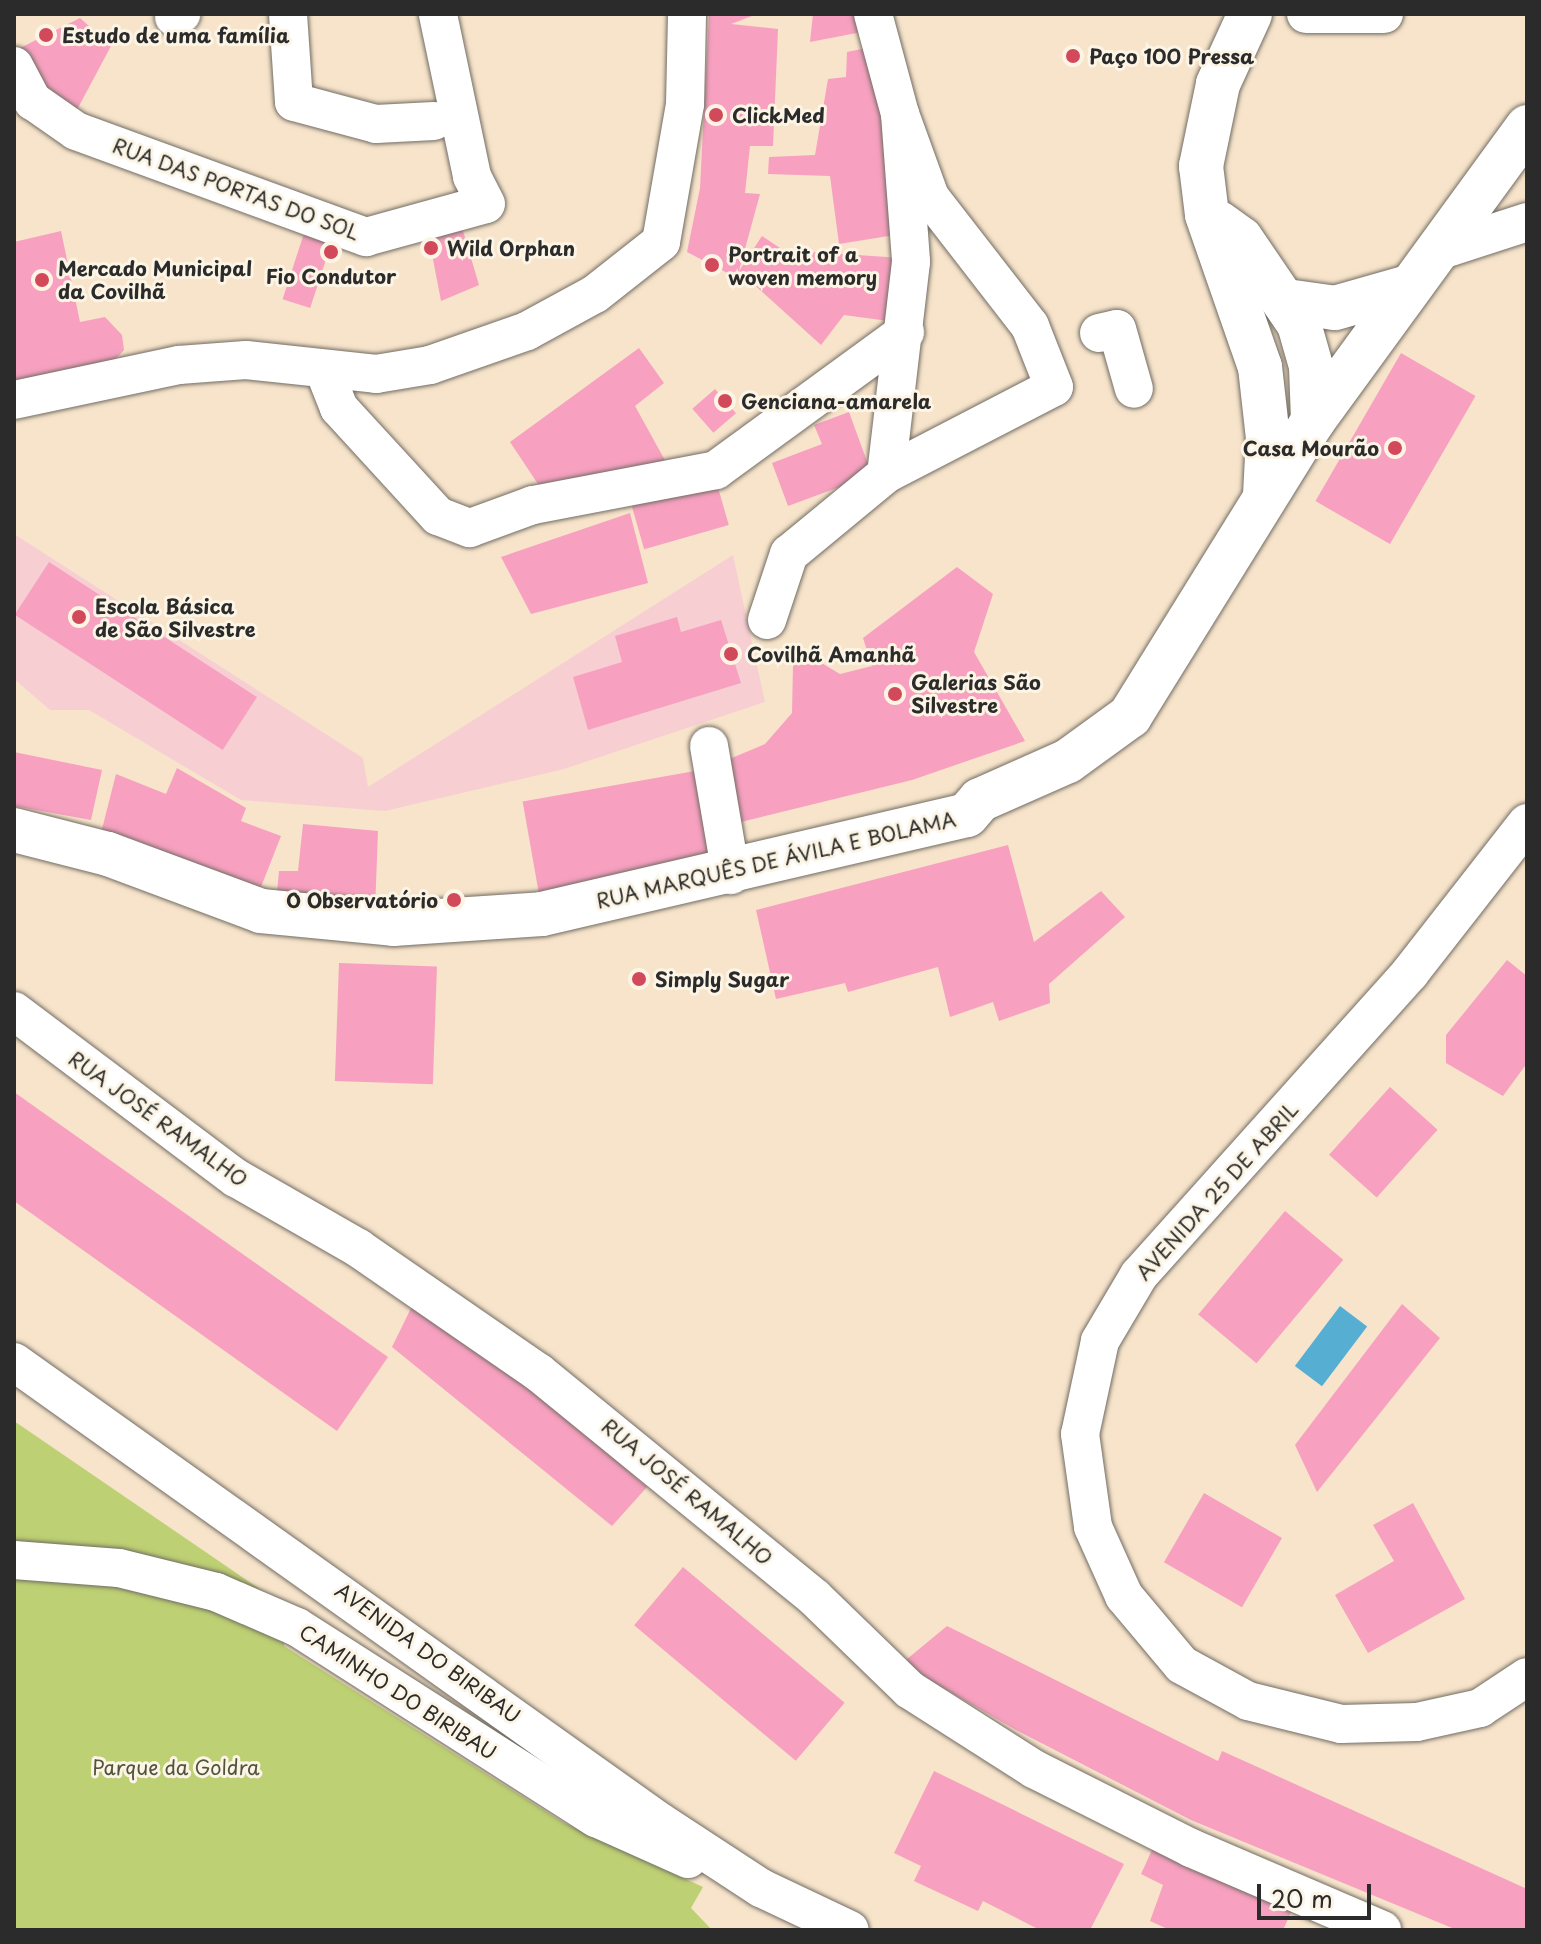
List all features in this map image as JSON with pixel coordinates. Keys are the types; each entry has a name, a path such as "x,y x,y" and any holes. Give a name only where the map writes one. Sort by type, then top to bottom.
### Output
{"main road":[{"path":"1250,14 1203,136 1207,215 1248,325 1266,404 1264,500"},
{"path":"1312,389 1441,250 1527,127"},
{"path":"1207,215 1241,239 1286,301 1312,389"},
{"path":"1286,301 1335,308 1396,302"},
{"path":"1248,325 1288,360 1312,389"},
{"name":"RUA MARQUÊS DE ÁVILA E BOLAMA","path":"14,830 108,854 261,911 339,923 528,916 731,875 967,815 980,800 1105,739 1163,668 1264,500 1312,389"}],"street":[{"path":"288,14 294,102 376,124 434,121"},
{"name":"RUA DAS PORTAS DO SOL","path":"14,66 33,101 76,131 366,237 486,204 472,176 438,14"},
{"path":"14,400 179,365 246,360 376,374 430,365 527,331 595,294 661,242 685,104 687,14"},
{"path":"767,620 789,554 886,474 1054,387 1030,326 930,197 900,114 873,14"},
{"path":"1306,14 1384,14"},
{"path":"886,474 911,262 900,114"},
{"path":"1441,250 1527,222"},
{"path":"1099,333 1117,329 1134,389"},
{"path":"324,370 339,408 438,516 470,528 533,505 716,470 905,332"},
{"path":"709,746 731,875"},
{"name":"AVENIDA 25 DE ABRIL","path":"1527,823 1400,984 1139,1275 1100,1341 1080,1434 1093,1527 1124,1596 1182,1665 1248,1701 1341,1724 1417,1722 1480,1708 1527,1677"},
{"name":"RUA JOSÉ RAMALHO","path":"14,1011 236,1178 358,1248 538,1372 815,1598 910,1690 1034,1769 1382,1930"},
{"name":"AVENIDA DO BIRIBAU","path":"14,1362 761,1888 850,1930"},
{"name":"CAMINHO DO BIRIBAU","path":"14,1560 119,1568 216,1592 297,1627 596,1818 761,1888"}],"shaded area":[{"name":"Escola Básica de São Silvestre","path":"14,534 363,758 368,787 733,555 765,702 564,769 385,811 241,800 89,710 50,710 14,679"}],"green space":[{"name":"Parque da Goldra","path":"14,1421 286,1607 284,1646 564,1823 703,1887 691,1908 712,1930 14,1930"}],"water":[{"path":"1340,1306 1367,1326 1322,1386 1295,1366"}],"building":[{"path":"709,14 757,14 731,24 778,29 773,146 750,146 745,193 760,194 737,278 687,252 700,188"},
{"path":"813,14 868,14 872,30 810,42"},
{"path":"80,18 111,46 71,121 14,51"},
{"path":"876,46 907,233 839,244 830,176 768,174 769,157 815,155 828,79 846,77 847,52"},
{"path":"307,224 335,233 310,308 283,299"},
{"path":"461,224 479,285 441,301 427,228"},
{"name":"Mercado Municipal da Covilhã","path":"61,231 80,322 105,317 122,335 124,350 113,362 14,381 14,242"},
{"path":"762,236 807,266 814,252 901,258 896,322 844,315 821,345 739,271"},
{"path":"639,348 664,383 635,406 672,473 544,493 510,442"},
{"name":"Casa Mourão","path":"1401,353 1475,396 1390,544 1316,501"},
{"path":"715,389 736,413 713,433 692,409"},
{"path":"849,412 872,475 788,506 772,463 822,444 814,425"},
{"path":"715,477 729,525 644,549 630,501"},
{"path":"630,513 648,583 531,614 501,557"},
{"path":"49,562 257,697 223,750 15,615"},
{"name":"Galerias São Silvestre","path":"957,567 993,594 974,652 1025,741 912,780 741,822 727,760 765,744 792,713 793,665 803,652 840,674 872,666 863,638"},
{"path":"677,617 681,632 721,620 741,683 588,730 573,677 622,662 615,636"},
{"path":"14,752 102,770 91,820 14,806"},
{"path":"177,768 246,808 241,821 281,836 259,892 101,833 116,774 166,794"},
{"path":"695,771 712,867 540,897 523,801"},
{"path":"303,824 378,831 375,910 276,903 279,871 298,871"},
{"path":"1008,845 1034,942 1101,891 1125,917 1049,984 1050,1003 999,1021 993,1002 950,1017 938,967 848,992 845,983 776,999 756,910"},
{"path":"1507,960 1527,976 1527,1063 1503,1096 1446,1063 1446,1035"},
{"path":"339,963 437,966 433,1084 335,1081"},
{"path":"1390,1087 1438,1130 1377,1197 1329,1155"},
{"path":"14,1092 388,1357 337,1431 14,1201"},
{"path":"1285,1211 1343,1260 1256,1363 1198,1314"},
{"path":"416,1298 471,1335 647,1487 612,1526 392,1347"},
{"path":"1402,1304 1440,1338 1317,1492 1295,1445"},
{"path":"1204,1493 1282,1538 1242,1607 1164,1562"},
{"path":"1413,1503 1465,1599 1368,1653 1335,1595 1394,1561 1373,1525"},
{"path":"683,1567 845,1703 796,1761 634,1625"},
{"path":"947,1626 1218,1761 1222,1751 1527,1889 1527,1930 1457,1930 1191,1820 1016,1730 901,1664"},
{"path":"934,1771 1124,1864 1090,1930 1040,1930 983,1901 978,1911 914,1881 921,1866 894,1853"},
{"path":"1157,1839 1293,1908 1283,1930 1170,1930 1150,1921 1163,1885 1141,1874"}],"place":[{"name":"Estudo de uma família","path":"46,35"},
{"name":"Paço 100 Pressa","path":"1073,56"},
{"name":"ClickMed","path":"716,115"},
{"name":"Wild Orphan","path":"431,248"},
{"name":"Fio Condutor","path":"331,252"},
{"name":"Portrait of a woven memory","path":"712,265"},
{"name":"Mercado Municipal da Covilhã","path":"42,280"},
{"name":"Genciana-amarela","path":"725,401"},
{"name":"Casa Mourão","path":"1395,448"},
{"name":"Escola Básica de São Silvestre","path":"79,617"},
{"name":"Covilhã Amanhã","path":"731,654"},
{"name":"Galerias São Silvestre","path":"895,694"},
{"name":"O Observatório","path":"454,900"},
{"name":"Simply Sugar","path":"639,979"}]}
